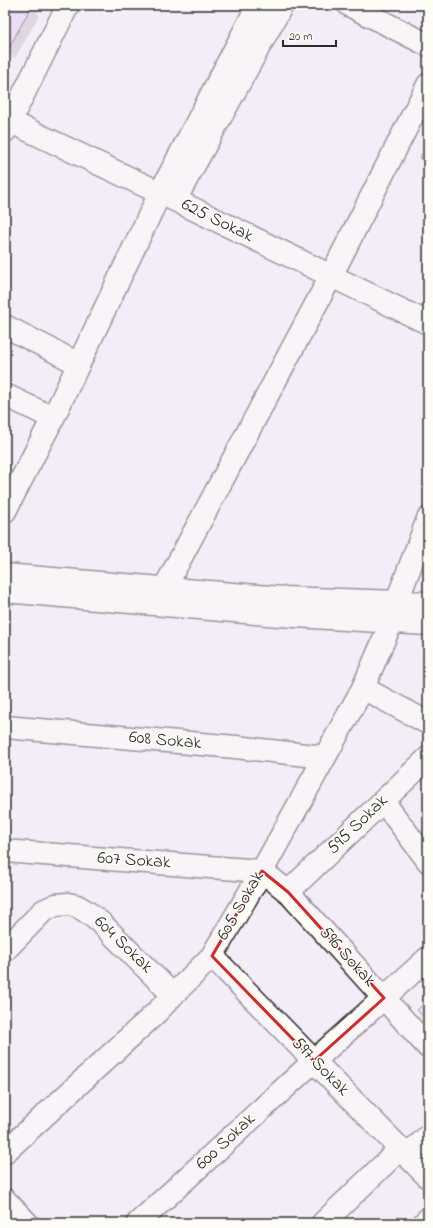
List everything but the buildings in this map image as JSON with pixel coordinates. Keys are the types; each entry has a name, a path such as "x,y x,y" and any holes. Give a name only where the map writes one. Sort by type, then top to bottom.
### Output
{"street":[{"path":"7,124 68,5"},
{"path":"168,197 258,5"},
{"path":"5,511 79,364 168,197 282,5"},
{"path":"349,5 428,45"},
{"path":"164,589 331,276 428,85"},
{"name":"625 Sokak","path":"7,124 168,197 428,323"},
{"path":"5,326 79,364"},
{"path":"5,395 53,418"},
{"name":"605 Sokak","path":"5,1152 157,1012 212,956 262,871 363,688 394,611 428,519"},
{"path":"5,575 283,598 394,611 428,624"},
{"path":"5,592 279,615 394,611 428,603"},
{"path":"363,688 428,723"},
{"name":"608 Sokak","path":"5,727 236,747 324,757"},
{"name":"595 Sokak","path":"288,892 428,758"},
{"path":"383,801 428,861"},
{"name":"607 Sokak","path":"5,851 262,871"},
{"name":"596 Sokak","path":"262,871 288,892 428,1047"},
{"name":"604 Sokak","path":"5,950 43,910 56,905 68,904 77,906 100,923 173,995"},
{"name":"597 Sokak","path":"212,956 428,1176"},
{"name":"600 Sokak","path":"138,1223 428,958"},
{"path":"323,1223 404,1153 428,1136"},
{"path":"5,1200 27,1223"},
{"path":"424,1223 428,1219"}],"highlighted area":[{"path":"262,871 288,892 384,998 314,1061 212,956"}]}
